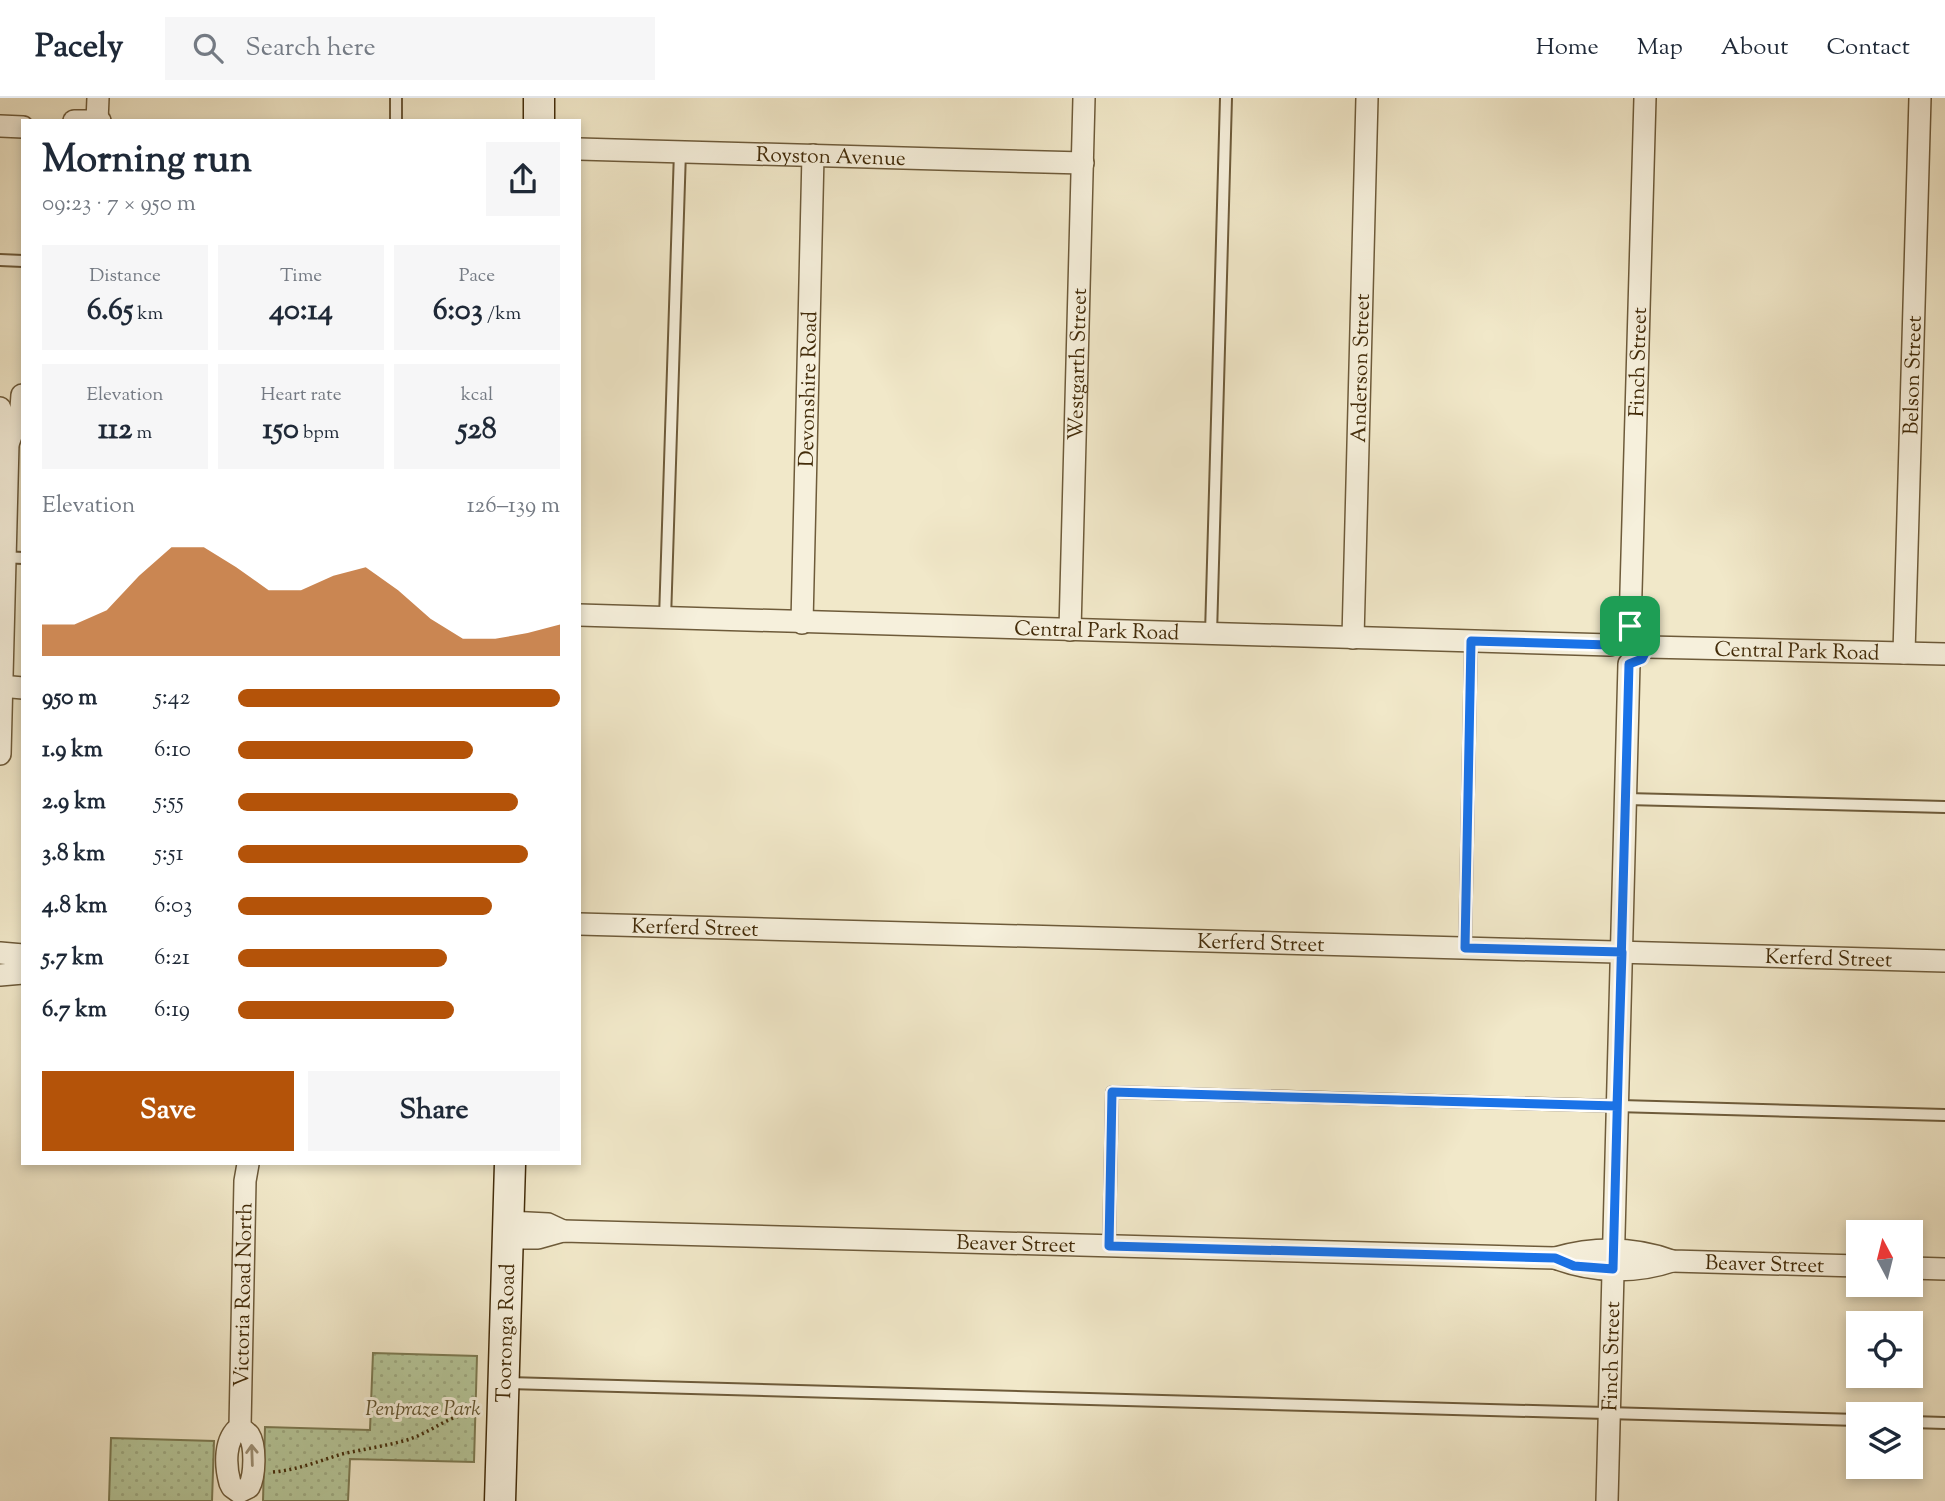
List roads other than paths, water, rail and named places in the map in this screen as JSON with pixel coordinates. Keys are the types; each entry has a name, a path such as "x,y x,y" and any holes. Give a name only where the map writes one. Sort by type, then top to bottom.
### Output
{"main road":[{"path":"539,119 540,98"},
{"name":"Tooronga Road","path":"500,1501 510,1165"}],"street":[{"path":"98,98 98,119"},
{"name":"Westgarth Street","path":"1070,630 1084,98"},
{"name":"Anderson Street","path":"1353,638 1367,98"},
{"name":"Finch Street","path":"1630,626 1645,98"},
{"name":"Belson Street","path":"1904,653 1920,98"},
{"path":"0,126 21,127"},
{"name":"Royston Avenue","path":"581,149 1083,163"},
{"name":"Devonshire Road","path":"802,622 813,155"},
{"path":"0,395 15,404 8,444 8,696 0,754"},
{"name":"Central Park Road","path":"581,616 1610,645"},
{"path":"1630,626 1644,632 1648,647 1642,659 1629,664 1615,659 1610,645 1616,631 1630,626"},
{"name":"Central Park Road","path":"1648,647 1945,654"},
{"name":"Finch Street","path":"1607,1501 1629,664"},
{"name":"Kerferd Street","path":"581,924 1945,961"},
{"path":"0,953 21,955"},
{"path":"0,975 21,973"},
{"name":"Victoria Road North","path":"240,1427 245,1181 248,1165"},
{"name":"Beaver Street","path":"508,1230 538,1238 563,1231 1555,1258 1577,1251 1613,1260 1649,1253 1672,1261 1846,1266"},
{"path":"1923,1268 1945,1269"}],"lane":[{"path":"396,98 396,119"},
{"path":"1211,634 1226,98"},
{"path":"666,619 680,151"},
{"path":"0,260 21,261"},
{"path":"1465,948 1471,641"},
{"path":"1626,799 1945,807"},
{"path":"1109,1246 1112,1092 1945,1115"},
{"path":"503,1383 1846,1420"},
{"path":"1923,1422 1945,1423"}],"park label":[{"name":"Penpraze Park","path":"423,1408"}]}
